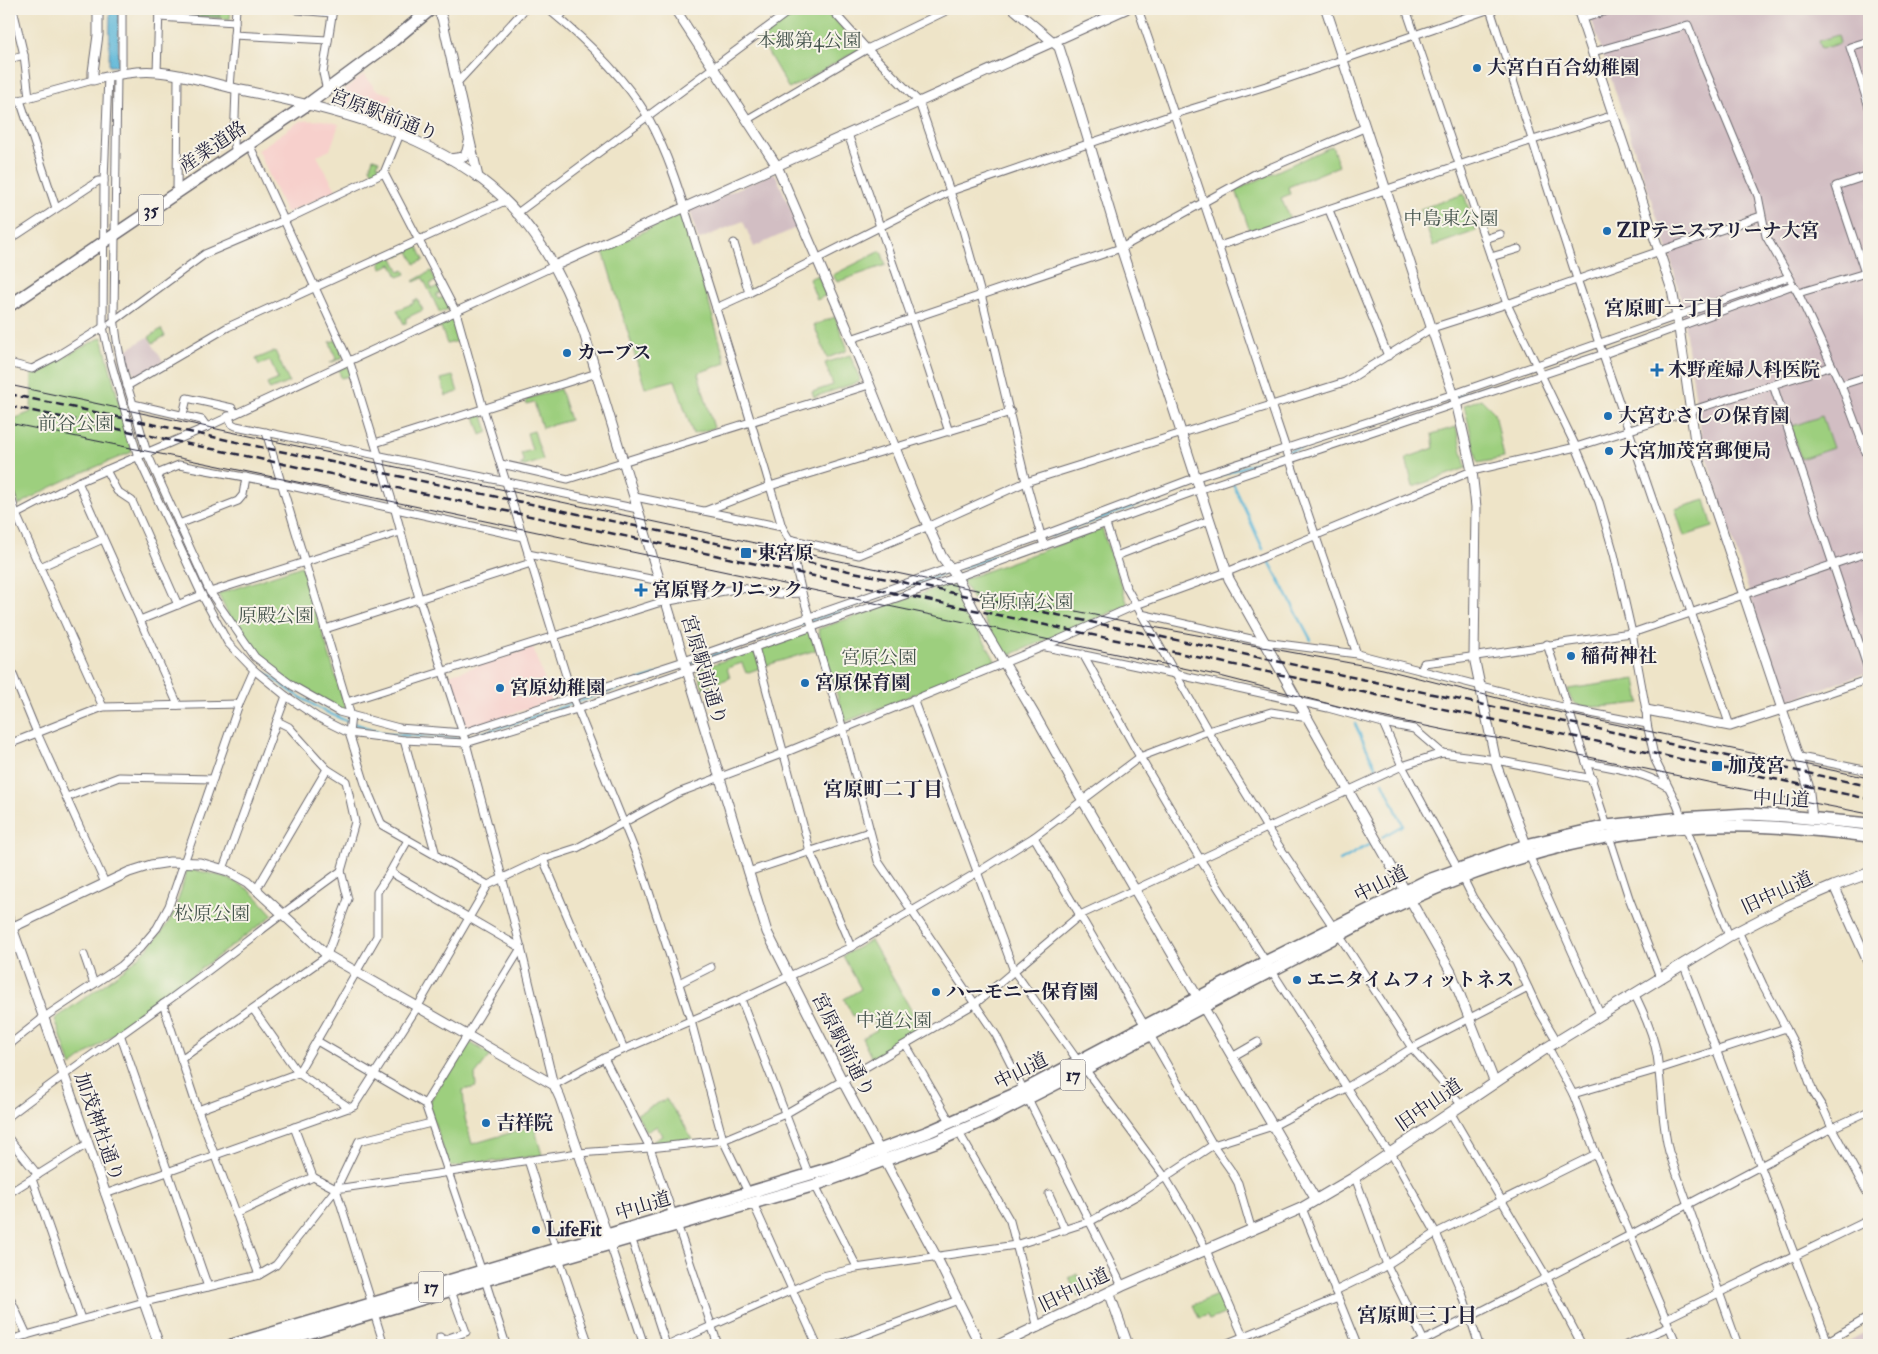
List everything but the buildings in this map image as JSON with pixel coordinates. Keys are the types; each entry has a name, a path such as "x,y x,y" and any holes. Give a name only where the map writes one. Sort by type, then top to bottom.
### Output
{"main road":[{"name":"産業道路","path":"9,306 308,104 389,44 431,9"},
{"name":"中山道","path":"232,1345 373,1308 484,1276 935,1142 955,1127 1026,1094 1407,895 1460,872 1528,850 1608,831 1748,814 1869,824"},
{"name":"中山道","path":"1683,822 1816,830 1869,836"},
{"name":"旧中山道","path":"999,1345 1038,1328 1122,1286 1302,1208 1355,1177 1494,1081 1733,933 1786,906 1869,873"},
{"name":"中山道","path":"608,1240 631,1237 675,1219"},
{"name":"中山道","path":"268,1345 373,1308 451,1291 484,1276"}],"street":[{"path":"13,9 24,55 30,97"},
{"path":"9,103 93,80 98,35 98,9"},
{"path":"122,9 104,181 104,242 110,359 138,457 202,595 228,643 254,670 286,696 317,717 350,723 463,734 573,699 810,618 1041,536 1455,398 1540,374 1602,348 1678,321 1789,277"},
{"path":"157,72 159,9"},
{"path":"236,9 233,89 234,144 236,153"},
{"path":"437,9 442,18 478,177"},
{"path":"456,84 525,9"},
{"path":"548,9 580,36 616,72 647,116 671,166 751,421 782,527 789,539 802,593 878,861 996,1035 1122,1286"},
{"path":"558,17 567,9"},
{"path":"675,9 777,166 852,339 894,447 949,568 957,577 1083,801 1316,1200"},
{"path":"516,214 792,9"},
{"path":"831,9 919,102 951,191 981,294 1026,482 1044,545"},
{"path":"748,119 867,49 950,9"},
{"path":"1014,9 1059,47 1229,580 1451,972 1494,1081"},
{"path":"9,518 78,482 206,427 554,266 1126,9"},
{"path":"1138,9 1273,406 1314,536 1357,654"},
{"path":"1326,9 1455,398 1472,471 1476,507 1474,657 1496,760 1528,850 1600,1014"},
{"path":"1406,9 1507,304 1576,447 1599,502 1614,554 1632,633 1655,760 1675,800 1733,933 1799,1053 1813,1092 1869,1196"},
{"path":"716,308 951,191 1490,9 1578,279 1730,726"},
{"path":"1578,9 1672,290 1697,455 1800,758 1808,785 1812,818"},
{"path":"1582,19 1612,9"},
{"path":"297,10 333,11 323,73 326,91"},
{"path":"159,18 235,22"},
{"path":"1593,52 1688,25 1704,69 1758,196 1766,236 1798,293 1841,385 1867,443 1869,460"},
{"path":"234,35 328,40"},
{"path":"1869,41 1850,47 1869,107"},
{"path":"9,59 24,55"},
{"name":"宮原駅前通り","path":"93,80 115,75 157,72 308,104 400,134 478,177 505,201 535,238 554,266 577,311 767,932 843,1082 936,1256 980,1345"},
{"path":"115,75 116,234 108,325 117,346 147,453 210,592 255,657 293,686 339,712 350,723 404,740 466,743 577,708 1106,524 1199,484 1288,454 1379,428 1536,365 1602,348 1678,321 1793,285"},
{"path":"178,76 178,192"},
{"path":"20,100 56,208"},
{"path":"1219,246 1534,140 1614,116"},
{"path":"852,339 1122,248 1254,174 1364,128"},
{"path":"9,363 32,369 108,325 205,254 284,220 384,173 400,134"},
{"path":"848,134 949,432"},
{"path":"450,160 464,157 470,142"},
{"path":"249,144 350,361 395,510 419,598 466,743 521,948 554,1085 644,1345"},
{"path":"384,173 456,312 483,408 508,483 573,699 639,861 691,1021 723,1140 817,1345"},
{"path":"1798,293 1867,272 1836,186 1869,175"},
{"path":"9,240 98,181 104,181"},
{"path":"127,386 228,327 505,201"},
{"path":"1329,210 1388,356"},
{"path":"789,539 860,555 1026,482 1345,382 1432,328 1761,216"},
{"path":"1485,239 1500,234"},
{"path":"734,243 749,293"},
{"path":"1491,257 1518,249"},
{"path":"105,1194 354,1106 418,1006 488,885 543,859 576,848 678,793 784,753 1046,646 1136,605 1227,572 1472,471 1576,447 1832,366"},
{"path":"375,443 597,373"},
{"path":"1841,385 1869,376"},
{"path":"502,464 568,479 869,385"},
{"path":"1773,385 1869,672"},
{"path":"183,415 187,398 232,408 232,424 236,426 638,509"},
{"path":"133,404 202,420 206,427"},
{"path":"705,511 770,486 1010,412"},
{"path":"266,432 347,702 350,723 366,786 382,824 488,885"},
{"path":"157,474 179,465 282,484 524,537"},
{"path":"106,470 117,491 132,501 178,605"},
{"path":"179,524 238,500 243,495 246,477"},
{"path":"78,482 178,705"},
{"path":"9,490 16,514 103,707"},
{"path":"634,497 782,527"},
{"path":"1116,556 1210,520"},
{"path":"1106,524 1126,586 1136,605 1208,731 1267,828 1412,1048 1461,1104"},
{"path":"210,592 400,532"},
{"path":"40,567 103,538"},
{"path":"1421,670 1424,663 1632,633 1869,552"},
{"path":"528,554 660,581"},
{"path":"325,629 531,563"},
{"path":"347,702 666,602 741,588 780,594 802,593"},
{"path":"140,620 202,595"},
{"path":"1141,614 1264,642 1357,654 1570,709 1647,724"},
{"path":"1547,644 1588,763 1629,898 1660,977"},
{"path":"1046,646 1414,729 1442,753"},
{"path":"755,647 810,851 851,947"},
{"path":"1083,654 1140,757 1200,859 1270,966 1346,1088 1384,1146 1391,1153 1436,1233 1462,1293 1479,1345"},
{"path":"9,664 37,733 105,883"},
{"path":"9,1045 43,1018 121,966 157,928 169,906 240,704 254,670"},
{"path":"1646,710 1730,726 1869,679"},
{"path":"223,869 286,696"},
{"path":"913,699 1014,971 1081,1065 1165,1177 1206,1250 1247,1345"},
{"path":"9,744 103,707 240,704"},
{"path":"554,1085 604,1058 789,977 851,947 1034,837 1140,757 1208,731 1271,712 1308,718"},
{"path":"181,1059 327,954 348,899 342,871 355,822 346,781 327,769 288,727 277,721"},
{"path":"1383,723 1402,766 1473,898 1516,962 1553,1044 1596,1154 1676,1345"},
{"path":"404,740 436,855"},
{"path":"294,1128 313,1177 336,1189 578,1153 723,1140 785,1114 976,1003 1080,916 1402,766 1442,753 1496,760 1593,779"},
{"path":"1800,758 1869,770"},
{"path":"1588,763 1634,772 1667,787"},
{"path":"256,890 327,769"},
{"path":"67,797 119,777 213,779"},
{"path":"748,872 869,832"},
{"path":"1034,837 1148,1030 1213,1145 1222,1154 1238,1183 1252,1231"},
{"path":"198,1110 298,1073 358,972 377,936 378,892 408,840"},
{"path":"543,859 624,1049"},
{"path":"10,926 129,872 151,865 170,862 200,862 223,869 248,882 327,954 554,1085"},
{"path":"9,1116 63,1074 163,1004 342,871"},
{"path":"390,872 521,948"},
{"path":"1834,886 1869,964"},
{"name":"加茂神社通り","path":"10,926 159,1345"},
{"path":"425,1104 521,948"},
{"path":"84,955 94,984"},
{"path":"1683,963 1828,1343 1869,1317"},
{"path":"679,983 711,967"},
{"path":"631,1237 667,1345 712,1327 823,1276 857,1267 1016,1245 1091,1221 1138,1195 1213,1145 1273,1126 1346,1088 1412,1048 1528,988"},
{"path":"1634,993 1652,1033 1659,1069 1665,1138 1675,1173 1738,1345"},
{"path":"742,998 785,1114 812,1180 857,1267"},
{"path":"163,1004 214,1156 259,1275"},
{"path":"253,1009 298,1073 350,1108"},
{"path":"1573,1094 1659,1069 1786,1028"},
{"path":"120,1034 208,1287"},
{"path":"317,1041 425,1104 506,1345"},
{"path":"1232,1057 1258,1042"},
{"path":"906,1045 1010,1221 1038,1328"},
{"path":"604,1058 650,1148 718,1345"},
{"path":"1414,1345 1630,1235 1832,1128 1869,1111"},
{"path":"1450,1112 1547,1278 1582,1345"},
{"path":"9,1340 144,1302 259,1275 276,1265 336,1189 359,1141 431,1123"},
{"path":"9,1139 35,1177 81,1319"},
{"path":"9,1193 87,1144"},
{"path":"1223,1345 1337,1294 1387,1265 1436,1233 1596,1154"},
{"path":"528,1160 589,1345"},
{"path":"236,1214 313,1177"},
{"path":"1355,1177 1387,1265 1424,1341"},
{"path":"336,1189 384,1345"},
{"path":"1049,1194 1065,1230"},
{"path":"1302,1208 1357,1345"},
{"path":"1665,1318 1869,1220"},
{"path":"440,1337 440,1341 466,1332 451,1291"},
{"path":"1109,1292 1128,1345"},
{"path":"9,1296 27,1335"},
{"path":"838,1345 958,1300"},
{"path":"1626,1345 1669,1328"}],"shaded area":[{"path":"1588,9 1869,9 1869,672 1784,702 1703,447 1680,296 1670,257"},
{"path":"364,74 376,90 392,95 385,117 341,103 341,92"},
{"path":"322,120 339,124 330,150 317,156 336,190 289,212 285,211 258,150 300,121"},
{"path":"773,173 776,175 798,227 754,247 743,221 698,240 690,210"},
{"path":"148,337 163,361 136,376 132,368 125,364 123,352"},
{"name":"宮原幼稚園","path":"533,648 552,701 466,728 449,675"},
{"path":"1869,1330 1869,1345 1842,1345"}],"green space":[{"path":"162,9 231,9 230,19 162,15"},
{"path":"164,9 215,9 219,11 220,17 165,13"},
{"name":"本郷第4公園","path":"797,9 825,9 862,48 789,89 759,37"},
{"path":"1838,35 1840,43 1821,49 1818,41"},
{"path":"1332,146 1339,166 1288,187 1290,194 1281,198 1290,219 1250,232 1236,190"},
{"path":"373,158 379,160 377,165 383,167 374,174 370,167"},
{"name":"中島東公園","path":"1464,194 1476,231 1433,246 1420,209"},
{"path":"683,213 726,363 698,373 714,428 693,434 675,380 645,388 603,251"},
{"path":"414,246 418,247 424,260 415,264 409,251 398,256 397,254"},
{"path":"881,251 886,265 837,282 833,275"},
{"path":"392,256 400,272 404,270 406,274 398,277 392,264 382,268 380,262"},
{"path":"431,271 436,281 430,284 432,289 439,286 442,292 436,295 438,299 444,297 449,306 448,309 440,313 423,278 413,281"},
{"path":"818,275 826,295 817,300 809,279"},
{"path":"417,299 423,310 406,318 406,323 404,324 397,310 414,303 413,301"},
{"path":"835,317 847,347 846,351 827,358 814,325"},
{"path":"451,319 454,320 461,340 447,344 441,327 434,329 433,327"},
{"path":"161,329 165,336 153,343 149,337"},
{"name":"前谷公園","path":"102,337 132,452 60,483 19,505 9,475 9,421 31,412 32,373"},
{"path":"336,340 343,353 342,358 330,363 336,359 330,342"},
{"path":"275,351 289,382 270,390 267,384 278,379 270,361 259,365 256,359"},
{"path":"850,355 860,379 859,382 814,397 812,392 833,385 825,363"},
{"path":"348,366 359,399 354,400 349,376 341,378 339,370"},
{"path":"453,376 458,392 446,396 441,379"},
{"path":"560,389 570,420 542,428 534,402 526,404 527,399"},
{"path":"1481,399 1495,413 1504,458 1478,463 1464,405"},
{"path":"483,415 488,432 481,435 475,416"},
{"path":"1822,416 1833,448 1801,459 1790,427"},
{"path":"1456,427 1466,468 1413,487 1406,458 1434,448 1432,434"},
{"path":"534,431 543,460 525,466 520,465 524,463 521,453 532,450 527,433"},
{"path":"1705,500 1713,527 1684,536 1675,509"},
{"name":"宮原南公園","path":"1102,529 1128,605 1005,657 962,580"},
{"name":"原殿公園","path":"302,566 347,713 294,685 256,655 233,624 218,594"},
{"name":"宮原公園","path":"952,583 996,662 845,722 818,629"},
{"path":"808,631 811,633 816,650 764,666 760,651 762,647"},
{"path":"751,651 755,653 760,668 746,673 742,663 727,668 730,678 703,688 697,670"},
{"path":"1636,679 1640,703 1587,707 1574,703 1568,689"},
{"name":"松原公園","path":"187,869 234,881 255,895 273,915 71,1066 55,1019 115,977 155,940 166,926 173,912"},
{"name":"中道公園","path":"871,940 922,1029 872,1059 862,1038 877,1030 866,1010 853,1016 844,999 861,989 843,956"},
{"path":"466,1040 491,1055 475,1075 476,1087 463,1090 465,1118 472,1144 534,1126 542,1155 452,1167 449,1165 428,1105"},
{"path":"666,1099 685,1126 692,1140 652,1142 662,1136 657,1126 646,1132 637,1114"},
{"path":"1077,1274 1085,1292 1078,1297 1069,1278"},
{"path":"1222,1293 1229,1312 1209,1320 1207,1315 1199,1318 1193,1305"}],"water":[{"path":"110,9 119,9 118,66 109,66"}],"waterway":[{"path":"1051,536 1274,456 1488,386"},
{"path":"1232,481 1263,549"},
{"path":"955,570 1018,548"},
{"path":"1269,561 1311,640"},
{"path":"688,664 949,572"},
{"path":"266,673 292,692 322,710 344,720 386,734 463,739 683,666"},
{"path":"1355,724 1378,772"},
{"path":"1382,837 1403,825 1383,782"},
{"path":"1340,861 1370,844"}],"tram line":[{"path":"9,385 1142,625 1383,669 1525,705 1869,778"},
{"path":"9,423 390,501 1216,675 1377,716 1450,731 1508,740 1869,814"}],"railway":[{"path":"9,394 1869,786"},
{"path":"9,406 1869,799"},
{"path":"1860,1345 1869,1340"}],"place":[{"name":"大宮白百合幼稚園","path":"1477,68"},
{"name":"ZIPテニスアリーナ大宮","path":"1607,231"},
{"name":"カーブス","path":"567,353"},
{"name":"木野産婦人科医院","path":"1657,370"},
{"name":"大宮むさしの保育園","path":"1608,416"},
{"name":"大宮加茂宮郵便局","path":"1609,451"},
{"name":"東宮原","path":"746,553"},
{"name":"宮原腎クリニック","path":"641,590"},
{"name":"稲荷神社","path":"1571,656"},
{"name":"宮原保育園","path":"805,683"},
{"name":"宮原幼稚園","path":"500,688"},
{"name":"加茂宮","path":"1717,766"},
{"name":"エニタイムフィットネス","path":"1297,980"},
{"name":"ハーモニー保育園","path":"936,992"},
{"name":"吉祥院","path":"486,1123"},
{"name":"LifeFit","path":"536,1230"}],"district":[{"name":"宮原町一丁目","path":"1664,308"},
{"name":"宮原町二丁目","path":"883,789"},
{"name":"宮原町三丁目","path":"1417,1315"}]}
